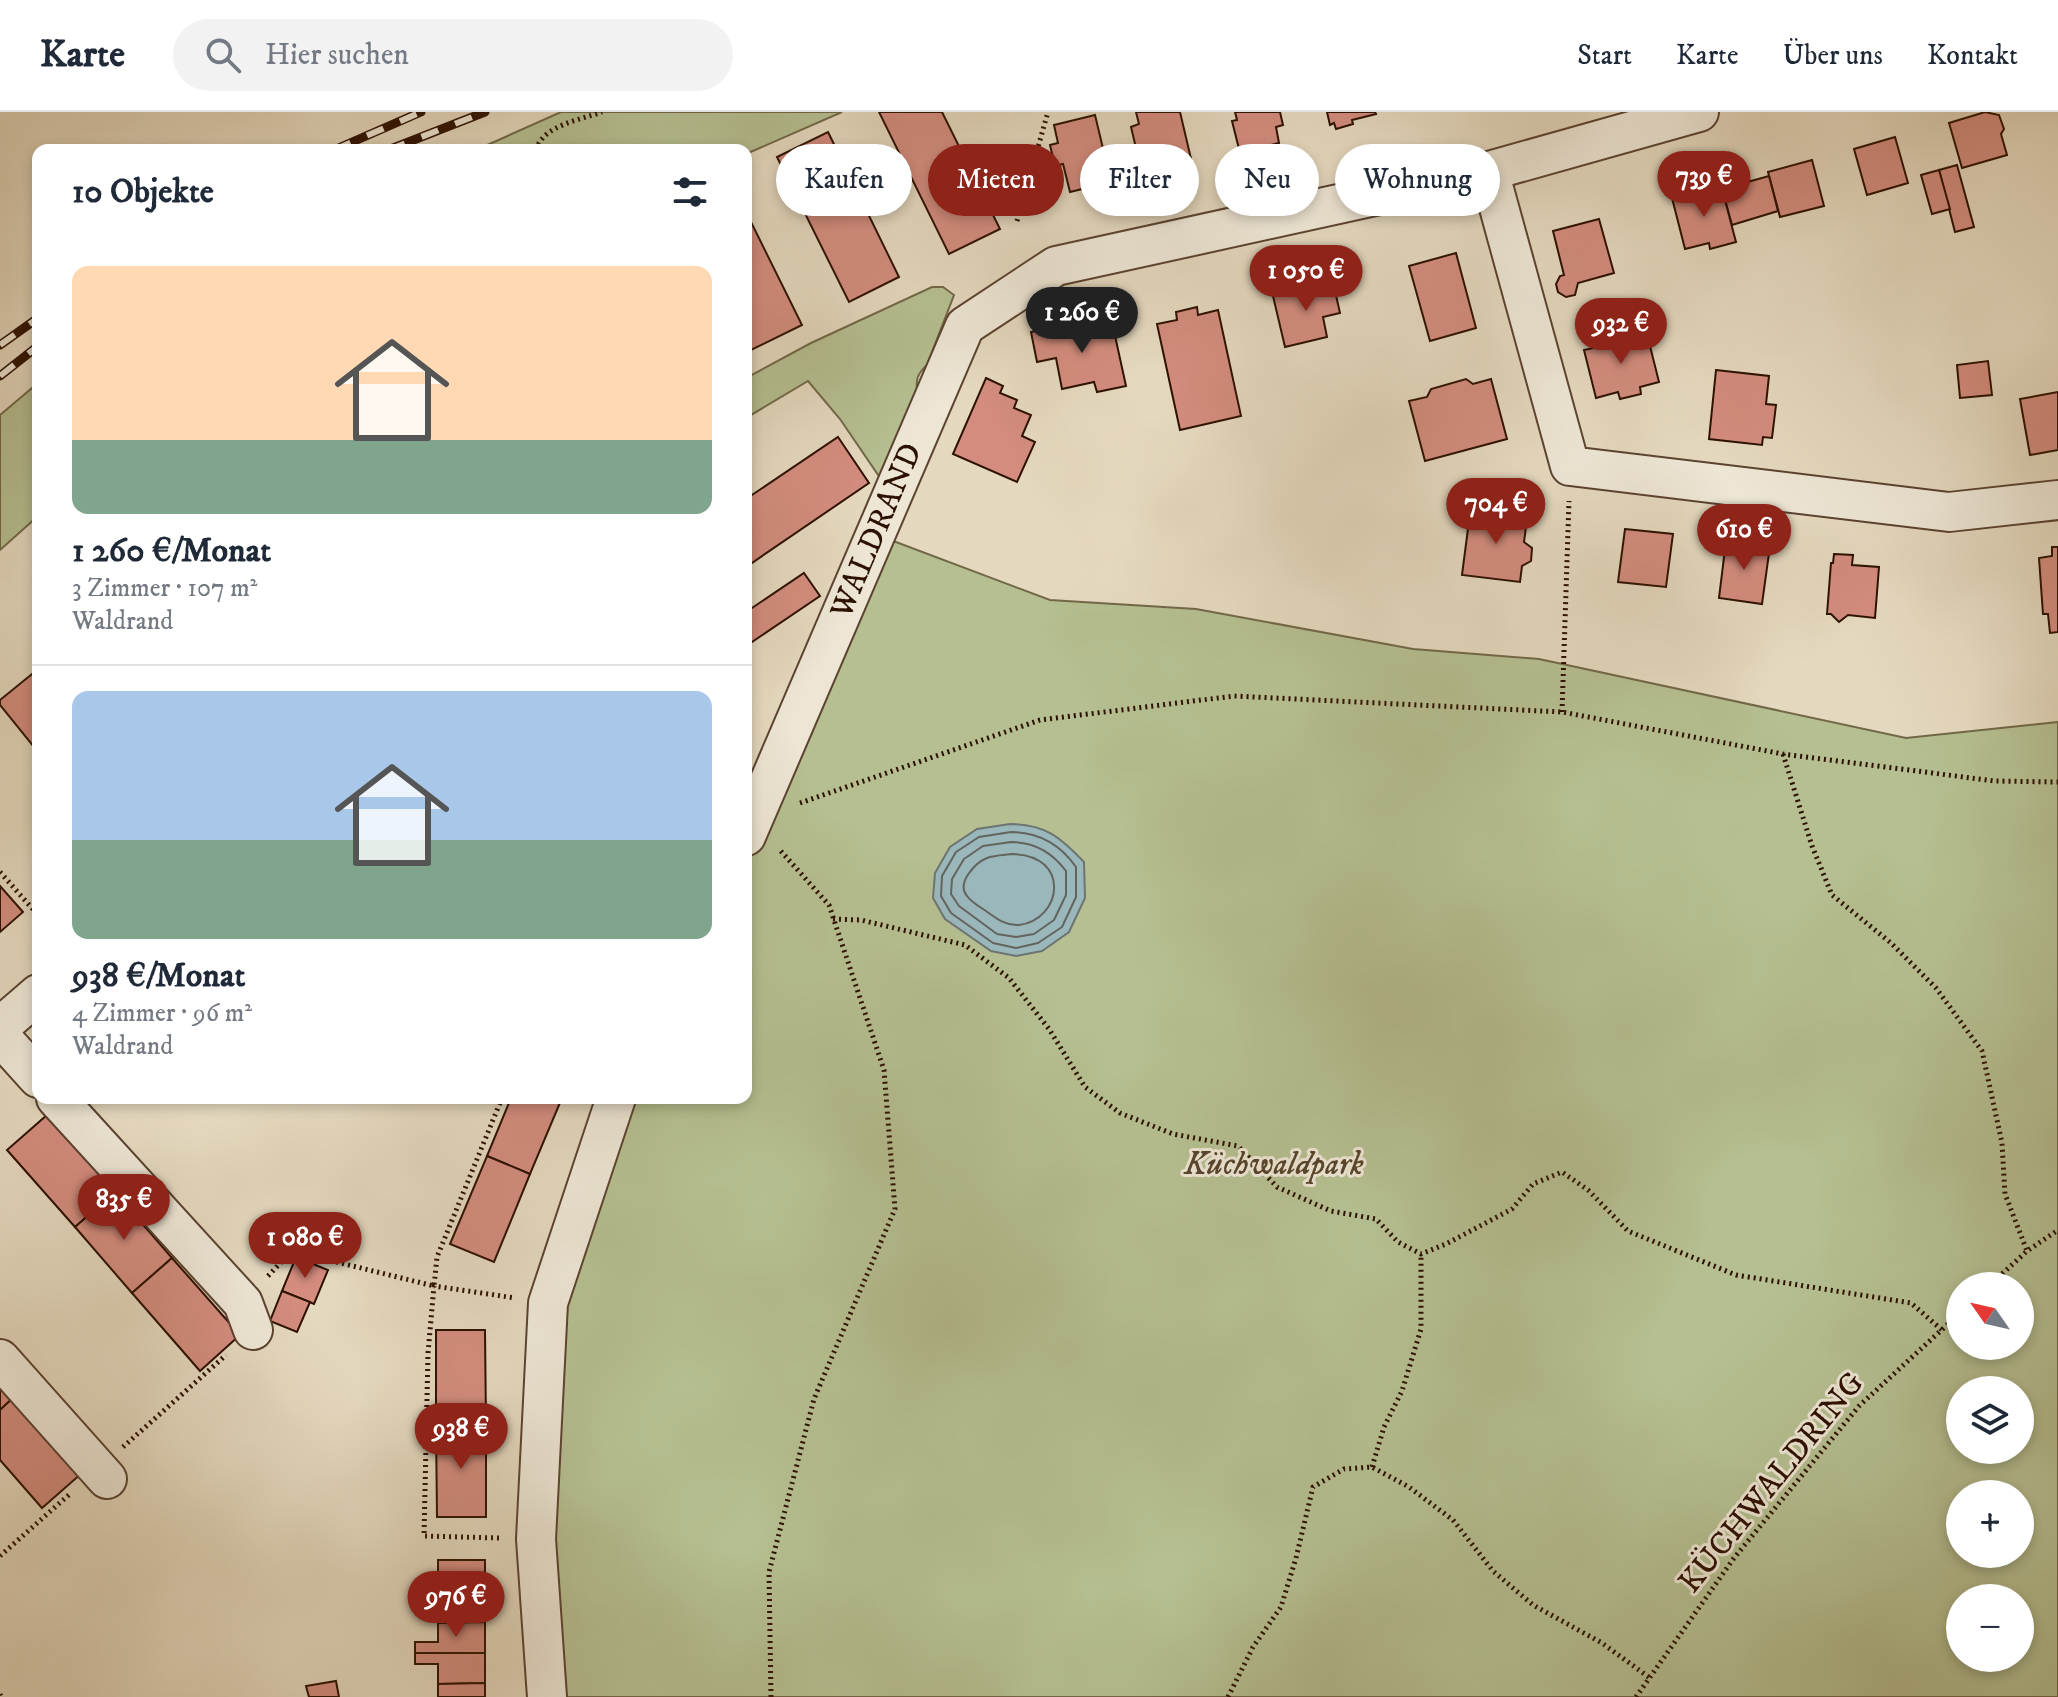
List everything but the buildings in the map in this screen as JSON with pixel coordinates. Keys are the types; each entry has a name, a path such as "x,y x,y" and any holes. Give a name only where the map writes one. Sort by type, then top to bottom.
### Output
{"street":[{"path":"1500,168 1699,112"},
{"name":"WALDRAND","path":"752,810 965,326 1056,266 1335,205"},
{"path":"1500,211 1570,466 1949,512 2058,500"},
{"path":"0,1027 32,999"},
{"path":"0,1036 32,1071"},
{"path":"61,1104 248,1317"},
{"path":"547,1697 536,1539 548,1303 614,1104"},
{"path":"0,1359 107,1479"}],"path":[{"path":"540,144 547,132 602,112"},
{"path":"1017,221 1048,112"},
{"path":"1562,712 1570,466"},
{"path":"752,816 785,808 1040,720 1234,696 1562,712 1783,754 1995,781 2058,782"},
{"path":"1783,754 1812,846 1832,895 1891,943 1936,988 1982,1051 2002,1143 2005,1194 2027,1251"},
{"path":"752,820 829,905 884,1070 895,1209 814,1399 769,1572 771,1697"},
{"path":"0,872 32,908"},
{"path":"833,919 861,920 965,945 1009,978 1049,1029 1085,1087 1120,1113 1173,1134 1238,1146 1277,1187 1331,1211 1376,1219 1398,1242 1421,1254 1512,1209 1533,1184 1562,1172 1588,1190 1628,1231 1736,1275 1911,1303 1942,1330"},
{"path":"500,1104 437,1257 428,1353 424,1536 536,1539"},
{"path":"2004,1272 2027,1251 2058,1230"},
{"path":"248,1317 287,1256 304,1254 434,1286 548,1303"},
{"path":"1372,1467 1384,1427 1402,1391 1421,1329 1421,1254"},
{"name":"KÜCHWALDRING","path":"1636,1697 1734,1558 1859,1406 1946,1326"},
{"path":"1228,1697 1253,1647 1281,1607 1313,1487 1344,1469 1372,1467 1409,1487 1453,1520 1493,1571 1533,1605 1602,1643 1650,1678"}],"green space":[{"path":"561,112 842,112 752,151 752,144 489,144"},
{"path":"932,287 943,287 954,295 927,365 918,376 913,416 885,485 840,419 808,381 752,414 752,375 811,343"},
{"path":"32,388 32,521 0,550 0,415"},
{"name":"Küchwaldpark","path":"880,536 1050,600 1196,609 1413,649 1539,659 1906,738 2058,722 2058,1697 557,1697 548,1547 562,1301 626,1104 752,1104 752,835"}],"water":[{"path":"1010,824 1042,829 1084,862 1085,898 1069,932 1042,951 1016,956 991,951 945,919 933,898 935,873 950,847 977,829"}],"railway":[{"path":"348,144 421,112"},
{"path":"403,144 485,112"},
{"path":"0,345 32,322"},
{"path":"0,376 32,351"}]}
